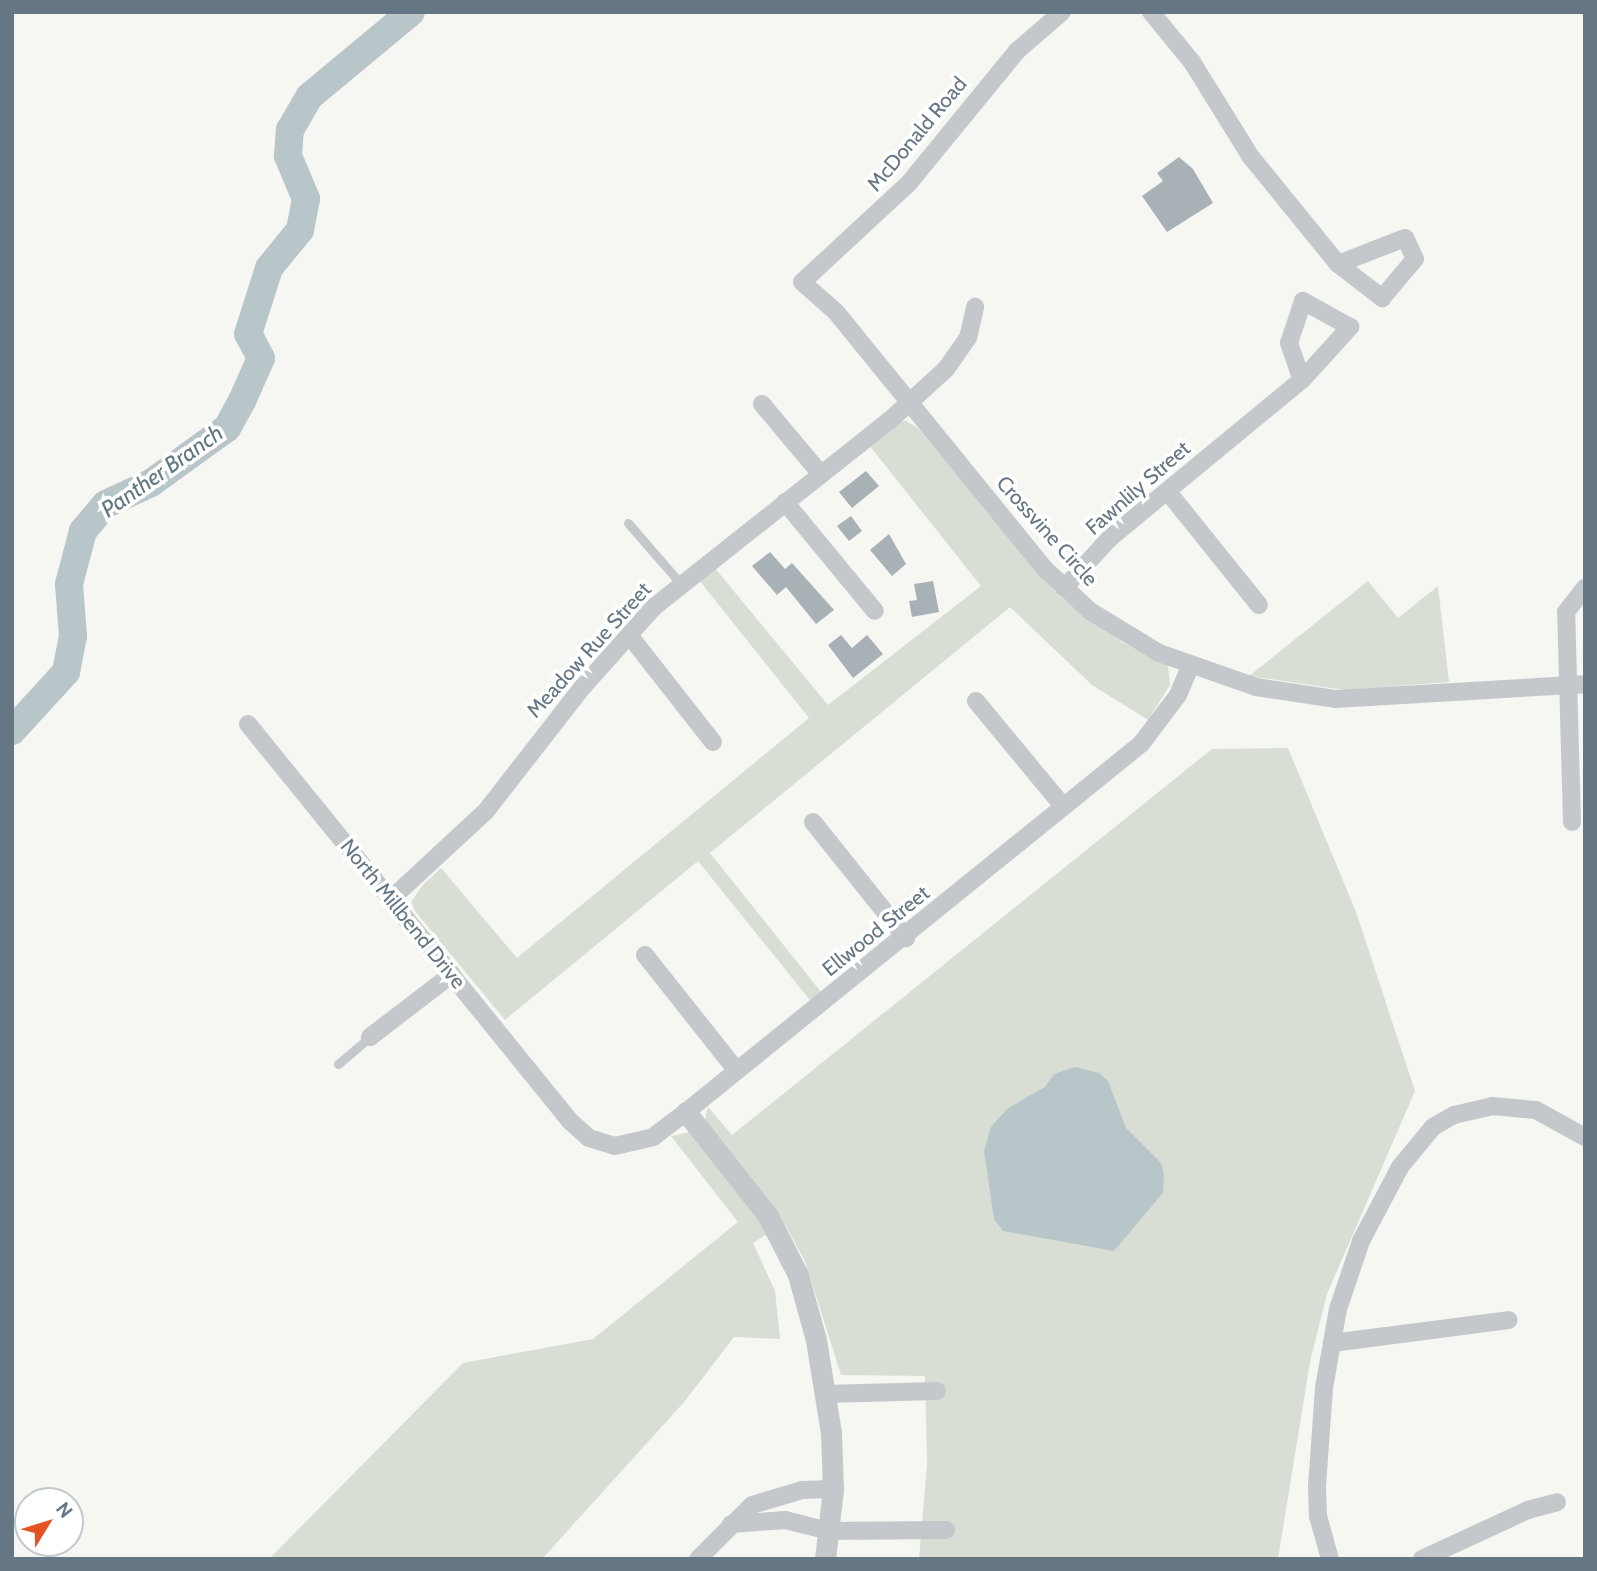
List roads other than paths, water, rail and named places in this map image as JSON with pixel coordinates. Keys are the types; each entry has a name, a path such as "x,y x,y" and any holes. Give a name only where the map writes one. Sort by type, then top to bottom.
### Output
{"street":[{"name":"McDonald Road","path":"802,282 908,184 1017,51 1062,12"},
{"path":"1151,12 1192,62 1251,157 1338,264"},
{"name":"Crossvine Circle","path":"802,282 836,312 909,404 1064,588 1111,625 1190,667 1255,687 1335,699 1585,684"},
{"name":"Meadow Rue Street","path":"391,899 486,811 629,635 681,584 819,472 909,404 946,369 968,338 975,307"},
{"name":"Fawnlily Street","path":"1064,588 1110,538 1302,380"},
{"path":"762,404 819,472"},
{"path":"1168,492 1259,605"},
{"path":"785,502 874,611"},
{"path":"1572,822 1566,612 1585,587"},
{"path":"629,635 713,742"},
{"name":"Ellwood Street","path":"557,1105 589,1138 615,1146 653,1137 906,938 1141,744 1178,695 1190,667"},
{"path":"975,701 1063,806"},
{"name":"North Millbend Drive","path":"248,724 557,1105"},
{"path":"813,821 906,938"},
{"path":"645,955 736,1070"},
{"path":"370,1037 452,974"},
{"path":"1330,1559 1318,1516 1317,1486 1338,1309 1361,1241 1413,1147 1454,1115 1492,1106 1536,1110 1585,1137"},
{"path":"686,1112 782,1238 812,1327 825,1394 833,1489 825,1559"},
{"path":"1332,1343 1509,1320"},
{"path":"825,1394 937,1391"},
{"path":"698,1559 752,1505 781,1494 833,1489"},
{"path":"1422,1559 1528,1510 1557,1502"},
{"path":"731,1524 801,1521 829,1531 946,1530"}],"lane":[{"path":"628,523 681,584"},
{"path":"338,1064 370,1037"}],"waterway":[{"name":"Panther Branch","path":"12,731 66,672 73,637 69,584 83,531 106,504 151,483 227,428 242,401 261,358 248,334 269,268 300,230 306,199 288,156 290,130 310,96 411,12"}]}
